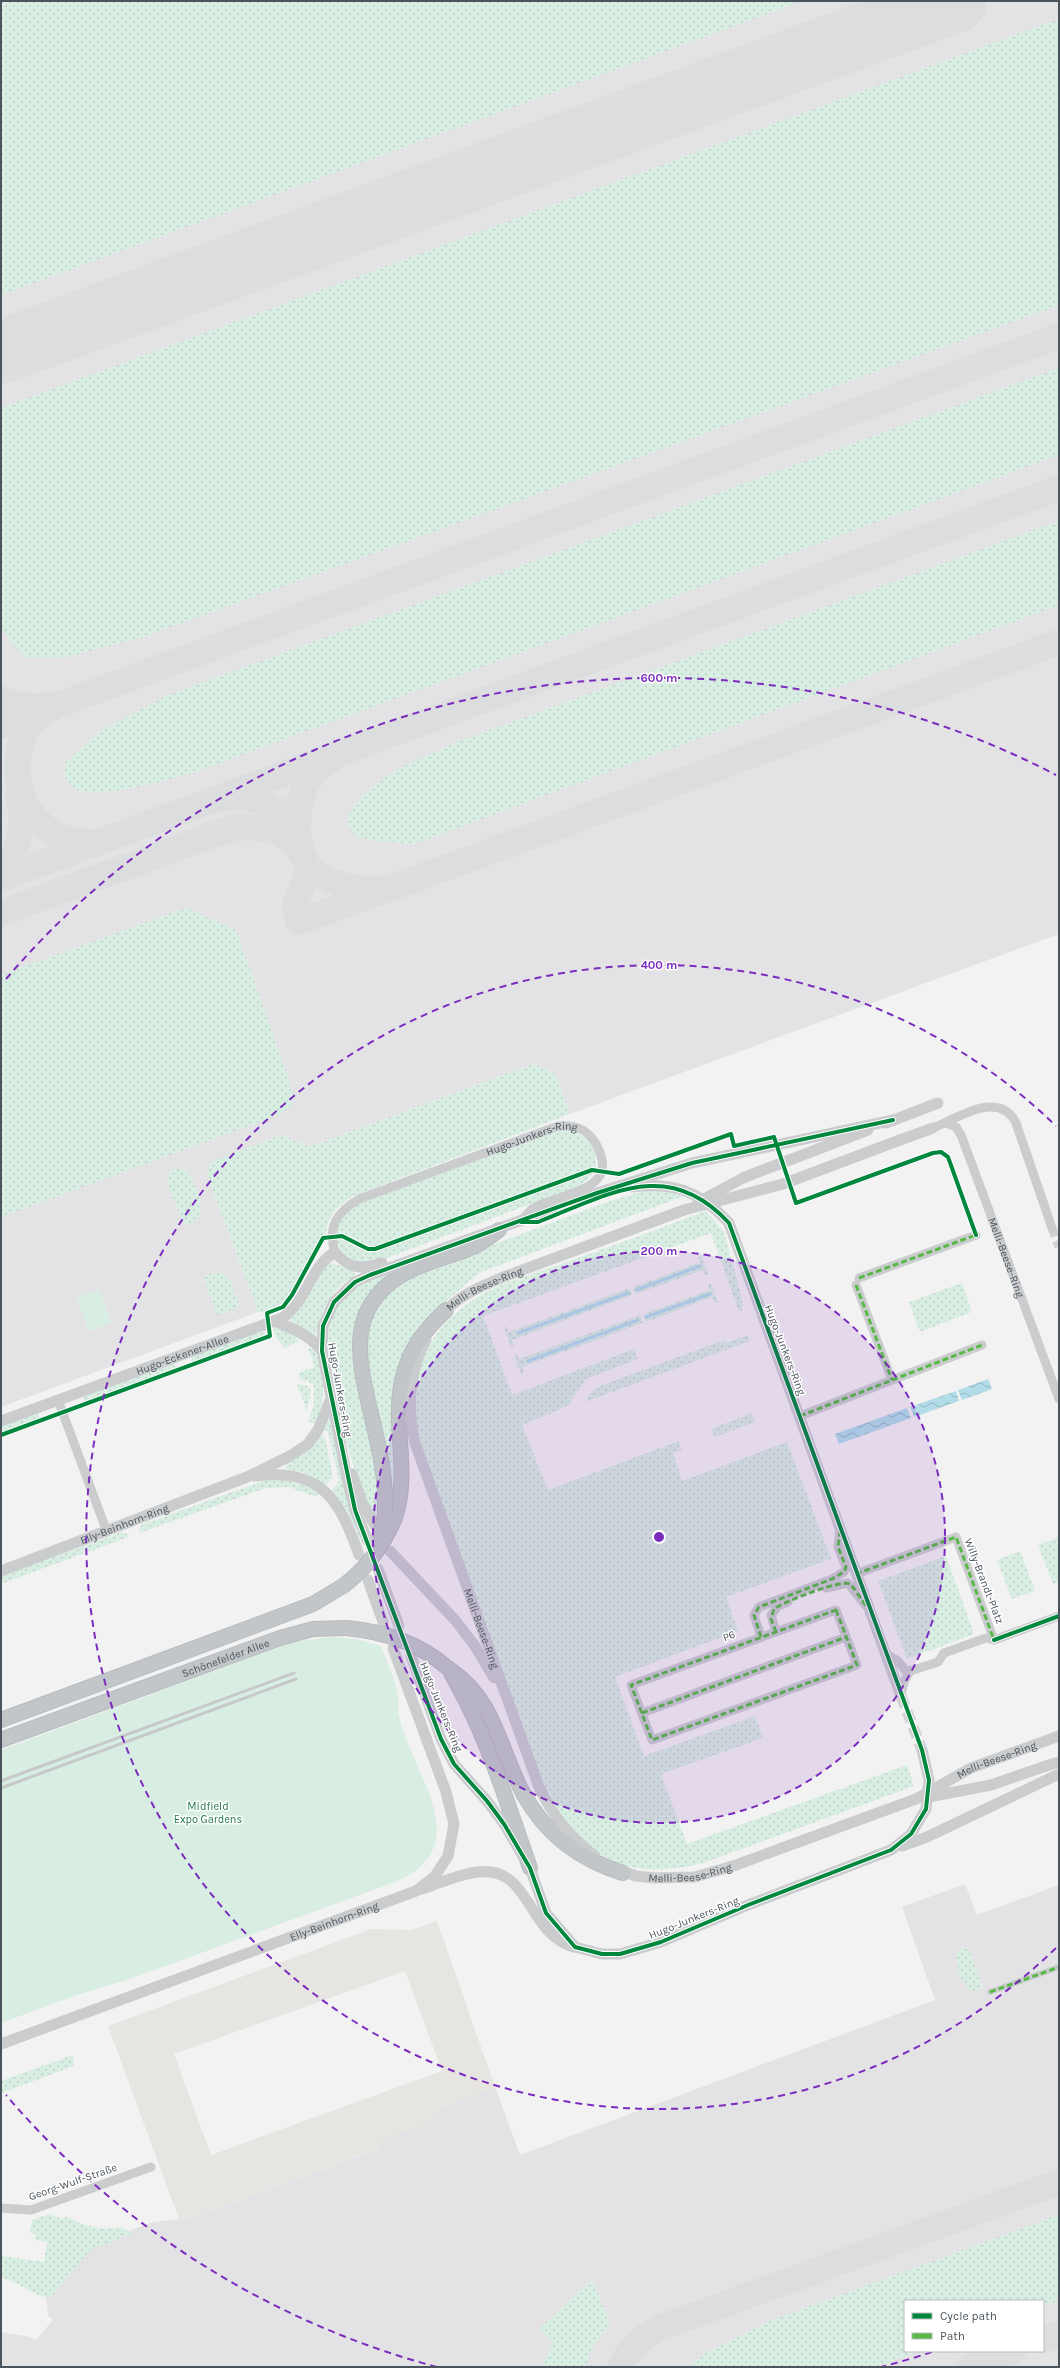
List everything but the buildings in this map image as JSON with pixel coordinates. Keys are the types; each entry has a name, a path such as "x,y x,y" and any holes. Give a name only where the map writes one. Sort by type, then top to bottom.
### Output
{"highway":[{"path":"371,1547 382,1529 385,1501 376,1436 360,1365 360,1342 363,1322 377,1296 401,1275 477,1245 499,1230"},
{"name":"Schönefelder Allee","path":"1,1720 313,1604 343,1586 361,1571 371,1547 390,1531 395,1518 402,1482 399,1419 402,1379 416,1341 446,1310"},
{"name":"Schönefelder Allee","path":"1,1740 280,1638 312,1630 347,1628 370,1631 398,1638 428,1653 471,1686 479,1696 492,1718 524,1795 548,1828 588,1861 623,1873"},
{"path":"449,1669 467,1700 480,1731 530,1868"}],"street":[{"name":"Melli-Beese-Ring","path":"684,1210 745,1177 938,1104"},
{"name":"Melli-Beese-Ring","path":"1052,1228 1016,1124 1009,1112 998,1107 987,1106 933,1128 783,1184 684,1210 506,1276 478,1288 446,1310 432,1330 416,1361 411,1382 410,1420 415,1443 449,1540 539,1787 555,1816 584,1848 623,1873 667,1879 695,1877 710,1874 916,1799 972,1768 1059,1736"},
{"name":"Hugo-Junkers-Ring","path":"371,1547 355,1510 348,1483 322,1351 321,1339 328,1313 342,1293 355,1282 383,1270 522,1222 597,1193 692,1163 893,1120"},
{"name":"Melli-Beese-Ring","path":"946,1123 956,1127 961,1135 1059,1399"},
{"name":"Hugo-Junkers-Ring","path":"335,1252 331,1237 334,1223 342,1210 358,1199 558,1126 573,1125 587,1133 598,1147 601,1155 603,1167 599,1178 587,1187 532,1209 522,1222"},
{"name":"Hugo-Junkers-Ring","path":"522,1222 538,1222 630,1187 665,1185 680,1188 689,1192 712,1206 729,1223 901,1696"},
{"path":"335,1252 345,1262 353,1266 369,1268 471,1232 499,1230"},
{"path":"892,1380 858,1281 976,1235"},
{"name":"Hugo-Eckener-Allee","path":"1,1421 274,1321 294,1308 321,1263 335,1252"},
{"path":"274,1321 302,1333 322,1351"},
{"path":"800,1416 982,1345"},
{"name":"Elly-Beinhorn-Ring","path":"1,1570 107,1532 246,1477 300,1451 308,1444 318,1430 332,1398"},
{"path":"58,1400 107,1532"},
{"path":"336,1418 358,1490 375,1526"},
{"name":"Elly-Beinhorn-Ring","path":"246,1477 284,1474 296,1476 320,1487 339,1507 347,1522 359,1555"},
{"path":"761,1638 754,1615 759,1607 832,1579 844,1572 846,1567 838,1547 840,1528"},
{"name":"Willy-Brandt-Platz","path":"856,1574 956,1537 994,1640"},
{"path":"390,1551 455,1620 475,1646 511,1709"},
{"path":"378,1569 399,1626"},
{"path":"368,1580 383,1622"},
{"path":"776,1632 771,1619 774,1608 835,1584 848,1583 852,1585 869,1610"},
{"name":"P6","path":"836,1610 857,1665 652,1740 631,1685 761,1638 836,1610"},
{"path":"885,1654 898,1661 905,1670 910,1671 938,1662 944,1653 986,1638 994,1640 1059,1616"},
{"path":"642,1713 846,1637"},
{"name":"Elly-Beinhorn-Ring","path":"1,2044 416,1891 435,1876 448,1856 454,1824 446,1792 393,1648"},
{"name":"Hugo-Junkers-Ring","path":"411,1656 441,1739 454,1764 487,1801 504,1824 530,1868 546,1913 576,1947 602,1954 620,1954 661,1942 748,1905 891,1850 911,1834 926,1809 929,1780 922,1750"},
{"path":"901,1696 904,1682 910,1671"},
{"name":"Melli-Beese-Ring","path":"916,1799 991,1785 1059,1762"},
{"path":"891,1850 927,1837 1059,1774"},
{"path":"416,1891 478,1872 493,1872 507,1878 520,1888 530,1902 536,1918 547,1932 560,1943 576,1947"},
{"path":"990,1992 1059,1967"},
{"name":"Georg-Wulf-Straße","path":"1,2208 31,2210 151,2167"}],"shaded area":[{"path":"1,1 1059,1 1059,934 570,1114 555,1074 534,1064 309,1147 282,1135 208,1177 258,1312 1,1407"},
{"path":"965,1884 977,1915 1059,1885 1059,2367 1,2367 1,2332 31,2337 35,2341 53,2320 48,2316 45,2285 72,2252 153,2222 195,2217 380,2148 378,2142 427,2124 442,2107 495,2087 520,2155 935,2000 902,1907"},
{"path":"437,1921 495,2087 442,2107 427,2124 379,2142 381,2147 195,2217 179,2219 108,2026 371,1929 411,1930","holes":["405,1971 442,2071 211,2155 174,2054"]}],"green space":[{"path":"1,1 802,1 1,295"},
{"path":"1059,19 1059,305 143,637 63,658 27,658 12,644 1,627 1,408"},
{"path":"1059,368 1059,455 195,772 168,780 111,791 94,792 80,790 70,785 67,780 65,771 66,762 101,731 166,696"},
{"path":"1059,521 1059,605 414,844 369,840 356,835 349,829 348,821 356,804 380,781 393,772 455,743"},
{"path":"186,908 236,930 294,1094 292,1105 281,1114 1,1217 1,975"},
{"path":"534,1064 555,1074 570,1114 353,1196 334,1212 328,1223 326,1236 321,1237 319,1244 296,1287 288,1297 270,1310 258,1312 208,1177 208,1168 213,1161 282,1135 309,1147"},
{"path":"563,1129 578,1134 588,1141 594,1152 596,1167 373,1248 345,1236 336,1235 339,1224 345,1215 363,1202"},
{"path":"175,1169 181,1169 189,1173 199,1196 200,1210 198,1217 184,1226 168,1184 168,1175"},
{"path":"590,1173 594,1173 582,1184 571,1189 376,1262 363,1262 351,1259 342,1251 336,1239 340,1238 365,1251 378,1251"},
{"path":"648,1190 663,1191 684,1196 481,1272 443,1304 427,1321 411,1341 392,1508 391,1481 370,1393 366,1363 367,1335 375,1309 393,1287 403,1280 422,1271 613,1200"},
{"path":"706,1211 724,1232 742,1298 742,1310 739,1311 711,1233 483,1316 512,1395 634,1349 638,1359 586,1379 569,1404 559,1410 522,1425 548,1490 679,1441 682,1450 673,1453 682,1481 787,1442 831,1559 726,1597 738,1631 615,1677 644,1756 755,1716 763,1738 661,1774 687,1844 907,1765 914,1786 706,1862 681,1867 658,1869 637,1868 618,1863 599,1854 582,1841 566,1824 551,1804 419,1441 415,1417 415,1395 418,1374 425,1354 436,1336 449,1319 487,1292 507,1283"},
{"path":"701,1255 708,1274 705,1275 703,1270 636,1294 633,1287 700,1262 698,1257"},
{"path":"331,1263 353,1270 355,1276 333,1294 320,1319 316,1337 291,1323 290,1320 298,1312 323,1268"},
{"path":"394,1271 360,1315 377,1472 375,1473 378,1495 376,1515 373,1517 356,1472 338,1412 332,1381 329,1352 330,1327 336,1308 347,1295 354,1289"},
{"path":"222,1273 230,1280 239,1304 237,1307 217,1315 203,1277 208,1274"},
{"path":"711,1283 718,1302 715,1303 712,1297 646,1322 643,1314 710,1290 708,1284"},
{"path":"962,1283 972,1312 920,1332 909,1302"},
{"path":"630,1288 632,1295 512,1340 514,1346 511,1347 504,1327 506,1326 509,1332"},
{"path":"99,1289 112,1323 89,1331 76,1298"},
{"path":"640,1315 643,1323 522,1367 524,1373 521,1374 514,1355 517,1354 519,1359"},
{"path":"273,1327 296,1335 298,1344 295,1342 285,1349 277,1339"},
{"path":"266,1329 264,1336 191,1363 193,1355"},
{"path":"748,1335 750,1341 585,1402 591,1393 600,1386 724,1340 726,1343"},
{"path":"308,1348 314,1350 318,1359 321,1368 323,1387 321,1406 316,1425 308,1421 314,1404 314,1386 308,1381 301,1380 298,1373 315,1367"},
{"path":"172,1363 178,1368 85,1402 83,1397"},
{"path":"297,1384 308,1386 311,1391 307,1411"},
{"path":"37,1413 40,1418 1,1433 1,1425"},
{"path":"752,1413 755,1422 715,1437 711,1429"},
{"path":"329,1417 364,1543 363,1546 346,1509 332,1490 339,1481 328,1432 324,1429"},
{"path":"320,1434 325,1438 333,1477 326,1485 303,1472 286,1469 287,1463"},
{"path":"266,1480 294,1482 319,1493 316,1497 289,1487 266,1488 139,1533 141,1525"},
{"path":"122,1532 131,1536 1,1584 1,1576"},
{"path":"1059,1537 1059,1582 1053,1584 1038,1545"},
{"path":"1020,1551 1035,1591 1012,1599 997,1560"},
{"path":"946,1556 974,1634 907,1659 878,1581"},
{"name":"Midfield Expo Gardens","path":"331,1637 356,1639 381,1646 397,1691 398,1714 433,1807 437,1829 433,1849 420,1867 395,1882 130,1979 77,1995 1,2023 1,1750 292,1642"},
{"path":"968,1947 983,1988 973,1991 962,1979 957,1961 958,1951"},
{"path":"73,2055 74,2066 1,2093 1,2081"},
{"path":"50,2214 61,2219 67,2217 92,2227 120,2227 133,2233 90,2250 50,2298 44,2297 14,2282 1,2278 1,2256 44,2262 47,2242 35,2240 35,2234 30,2233 32,2220"},
{"path":"1059,2215 1059,2300 1044,2306 1044,2300 904,2300 904,2352 916,2352 875,2367 689,2367 707,2352 770,2321"},
{"path":"592,2280 610,2323 590,2351 586,2367 542,2367 554,2342 539,2329"}],"water":[{"path":"988,1379 992,1389 962,1400 958,1390"},
{"path":"956,1391 959,1401 914,1417 910,1407"},
{"path":"907,1408 911,1418 839,1444 835,1434"}],"waterway":[{"path":"636,1290 700,1266"},
{"path":"518,1333 628,1293"},
{"path":"646,1317 710,1294"},
{"path":"528,1361 638,1320"}],"taxiway":[{"path":"1,726 1059,336"},
{"path":"1,878 1059,488"},
{"path":"389,888 378,890 358,889 329,880 310,870 295,904 298,922 1059,642"},
{"path":"1,698 15,704 29,706 59,704 46,711 27,728 20,748 17,768 20,788 27,806 38,821 53,833 72,840 93,842"},
{"path":"299,840 298,817 302,794 312,775 331,760"},
{"path":"1,870 13,853 20,835 21,816 18,796"},
{"path":"226,798 239,797 251,799 272,807 289,823 296,833 301,845"},
{"path":"1,913 232,828 248,827 264,829 273,831 288,838 294,843 310,870"},
{"path":"620,2367 637,2343 662,2327 1059,2182"},
{"path":"1044,2340 1059,2334"},
{"path":"969,2367 1010,2352"}],"runway":[{"path":"1,352 955,1"}],"tunnel":[{"path":"1052,1228 1059,1247"},
{"path":"901,1696 922,1750"}],"railway":[{"path":"1,1781 294,1673"},
{"path":"1,1788 296,1679"}],"marked path":[{"path":"859,1278 976,1235"},
{"path":"856,1285 892,1380"},
{"path":"800,1416 982,1345"},
{"path":"761,1637 754,1615 759,1607 832,1579 844,1572 846,1567 838,1547 840,1531"},
{"path":"856,1574 956,1537 994,1640 996,1640"},
{"path":"776,1632 771,1619 774,1609 824,1588 845,1583 850,1584 866,1606"},
{"path":"836,1610 857,1665 652,1740 631,1685 836,1610"},
{"path":"642,1713 846,1637"},
{"path":"990,1992 1059,1967"}],"cycle path":[{"path":"521,1222 538,1222 613,1193 637,1187 660,1186 683,1191 706,1203 729,1223 922,1750 929,1780 926,1809 911,1834 891,1850 748,1905 661,1942 620,1954 602,1954 575,1947 546,1913 530,1868 504,1824 487,1801 454,1764 441,1739 355,1510 322,1351 323,1326 334,1302 355,1282 370,1275 597,1193 692,1163 893,1120"},
{"path":"1,1435 270,1336 267,1313 283,1307 292,1295 323,1238 342,1236 368,1249 375,1249 592,1170 619,1174 731,1134 734,1146 774,1137 796,1203 933,1153 941,1152 948,1157 976,1235"},
{"path":"994,1640 1059,1616"}]}
